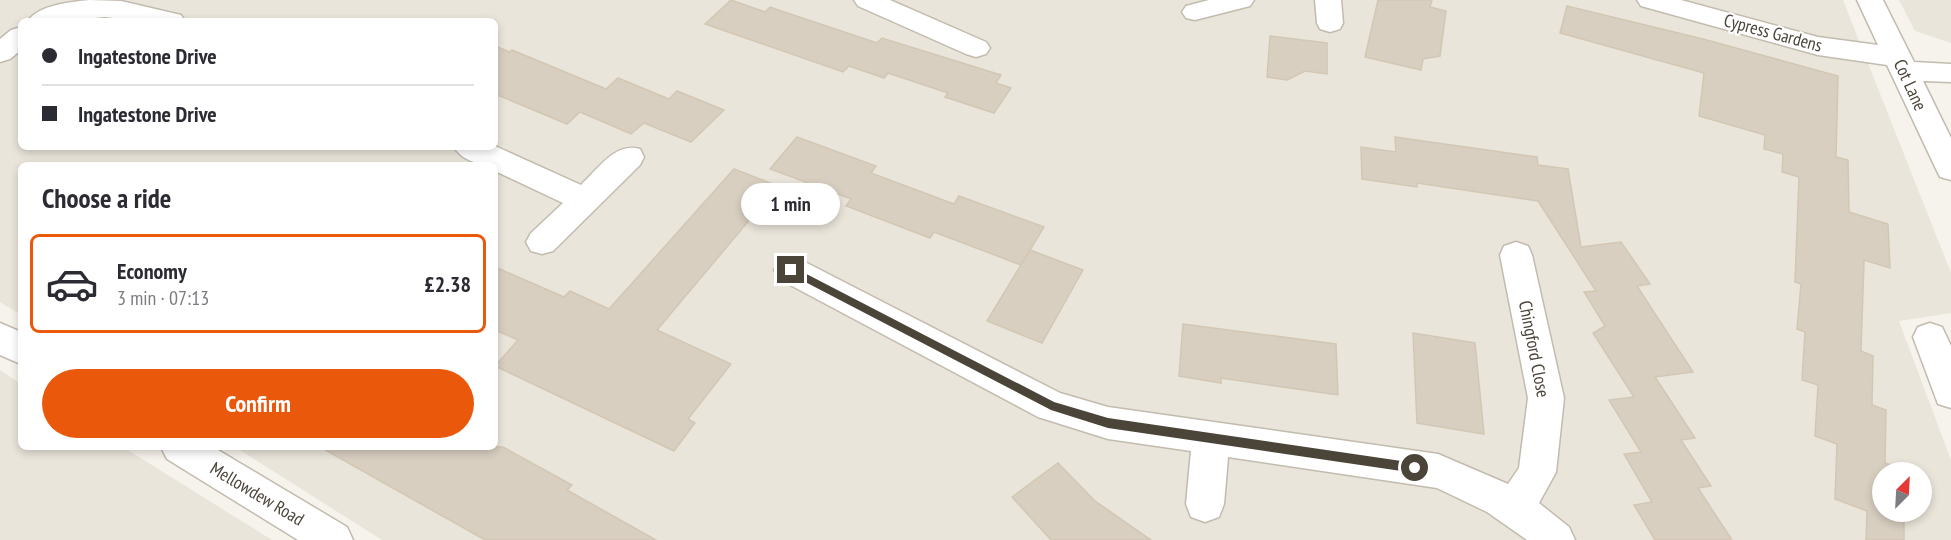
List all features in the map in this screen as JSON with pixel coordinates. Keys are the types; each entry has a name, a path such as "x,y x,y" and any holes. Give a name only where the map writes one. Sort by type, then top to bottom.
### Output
{"street":[{"path":"868,0 976,48"},
{"path":"1195,12 1241,0"},
{"name":"Cypress Gardens","path":"1650,0 1818,46 1951,73"},
{"name":"Cot Lane","path":"1870,0 1951,169"},
{"path":"46,18 72,3 89,1 110,4 161,18"},
{"path":"0,53 18,38"},
{"path":"476,150 583,199"},
{"path":"542,242 583,199 629,157"},
{"name":"Chingford Close","path":"1514,509 1537,472 1546,398 1516,255"},
{"path":"791,270 1051,405 1108,423 1438,471 1475,485 1514,509 1555,540"},
{"path":"0,337 18,348"},
{"path":"1930,337 1951,393"},
{"path":"1205,504 1211,439"},
{"name":"Mellowdew Road","path":"185,450 333,540"}],"shaded area":[{"path":"0,0 1843,0 1951,273 1951,313 1899,321 1951,460 1951,540 382,540 240,450 498,450 498,162 18,162 18,313 0,302"},
{"path":"1899,0 1951,0 1951,43 1915,31"},
{"path":"0,370 18,382 18,450 128,450 272,540 0,540"}],"building":[{"path":"731,0 765,12 770,7 877,43 882,38 1001,75 996,83 1011,88 994,113 945,97 948,93 888,73 884,78 849,66 843,72 705,24"},
{"path":"1378,0 1432,0 1430,7 1446,11 1440,56 1423,59 1421,70 1365,57"},
{"path":"1567,6 1703,39 1838,76 1836,157 1848,160 1849,212 1888,224 1890,268 1864,260 1861,351 1873,356 1872,405 1886,410 1885,462 1872,462 1872,522 1904,522 1904,540 1866,540 1867,511 1835,499 1837,444 1815,436 1818,385 1802,380 1805,332 1797,329 1801,284 1795,282 1799,177 1782,172 1783,154 1764,149 1765,135 1699,116 1704,73 1560,33"},
{"path":"1270,36 1327,43 1327,74 1305,71 1287,80 1267,77"},
{"path":"498,47 510,52 512,50 606,89 618,78 669,99 677,91 724,110 691,142 644,123 631,134 580,112 567,124 498,95"},
{"path":"797,137 876,166 871,173 954,204 959,196 1044,227 1021,265 934,232 930,238 846,206 851,199 770,169"},
{"path":"1395,137 1537,157 1538,165 1568,169 1581,247 1621,242 1650,284 1637,286 1693,372 1655,377 1695,438 1681,440 1711,486 1698,488 1732,540 1655,540 1634,505 1652,502 1624,454 1641,452 1609,400 1634,397 1593,333 1605,326 1584,292 1596,291 1538,201 1417,183 1417,187 1362,179 1361,147 1396,152"},
{"path":"734,169 778,186 657,330 731,364 688,419 695,423 674,451 498,367 498,363 518,340 498,331 498,268 564,297 570,291 609,309"},
{"path":"1030,250 1083,270 1042,343 987,321"},
{"path":"1183,324 1336,344 1338,395 1221,378 1221,383 1179,376"},
{"path":"1413,333 1475,343 1484,434 1417,423"},
{"path":"498,447 503,447 572,485 567,490 656,540 485,540 325,450 498,450"},
{"path":"1058,463 1095,501 1151,540 1051,540 1012,497"}],"route":[{"path":"791,270 1051,405 1108,423 1415,468"}]}
